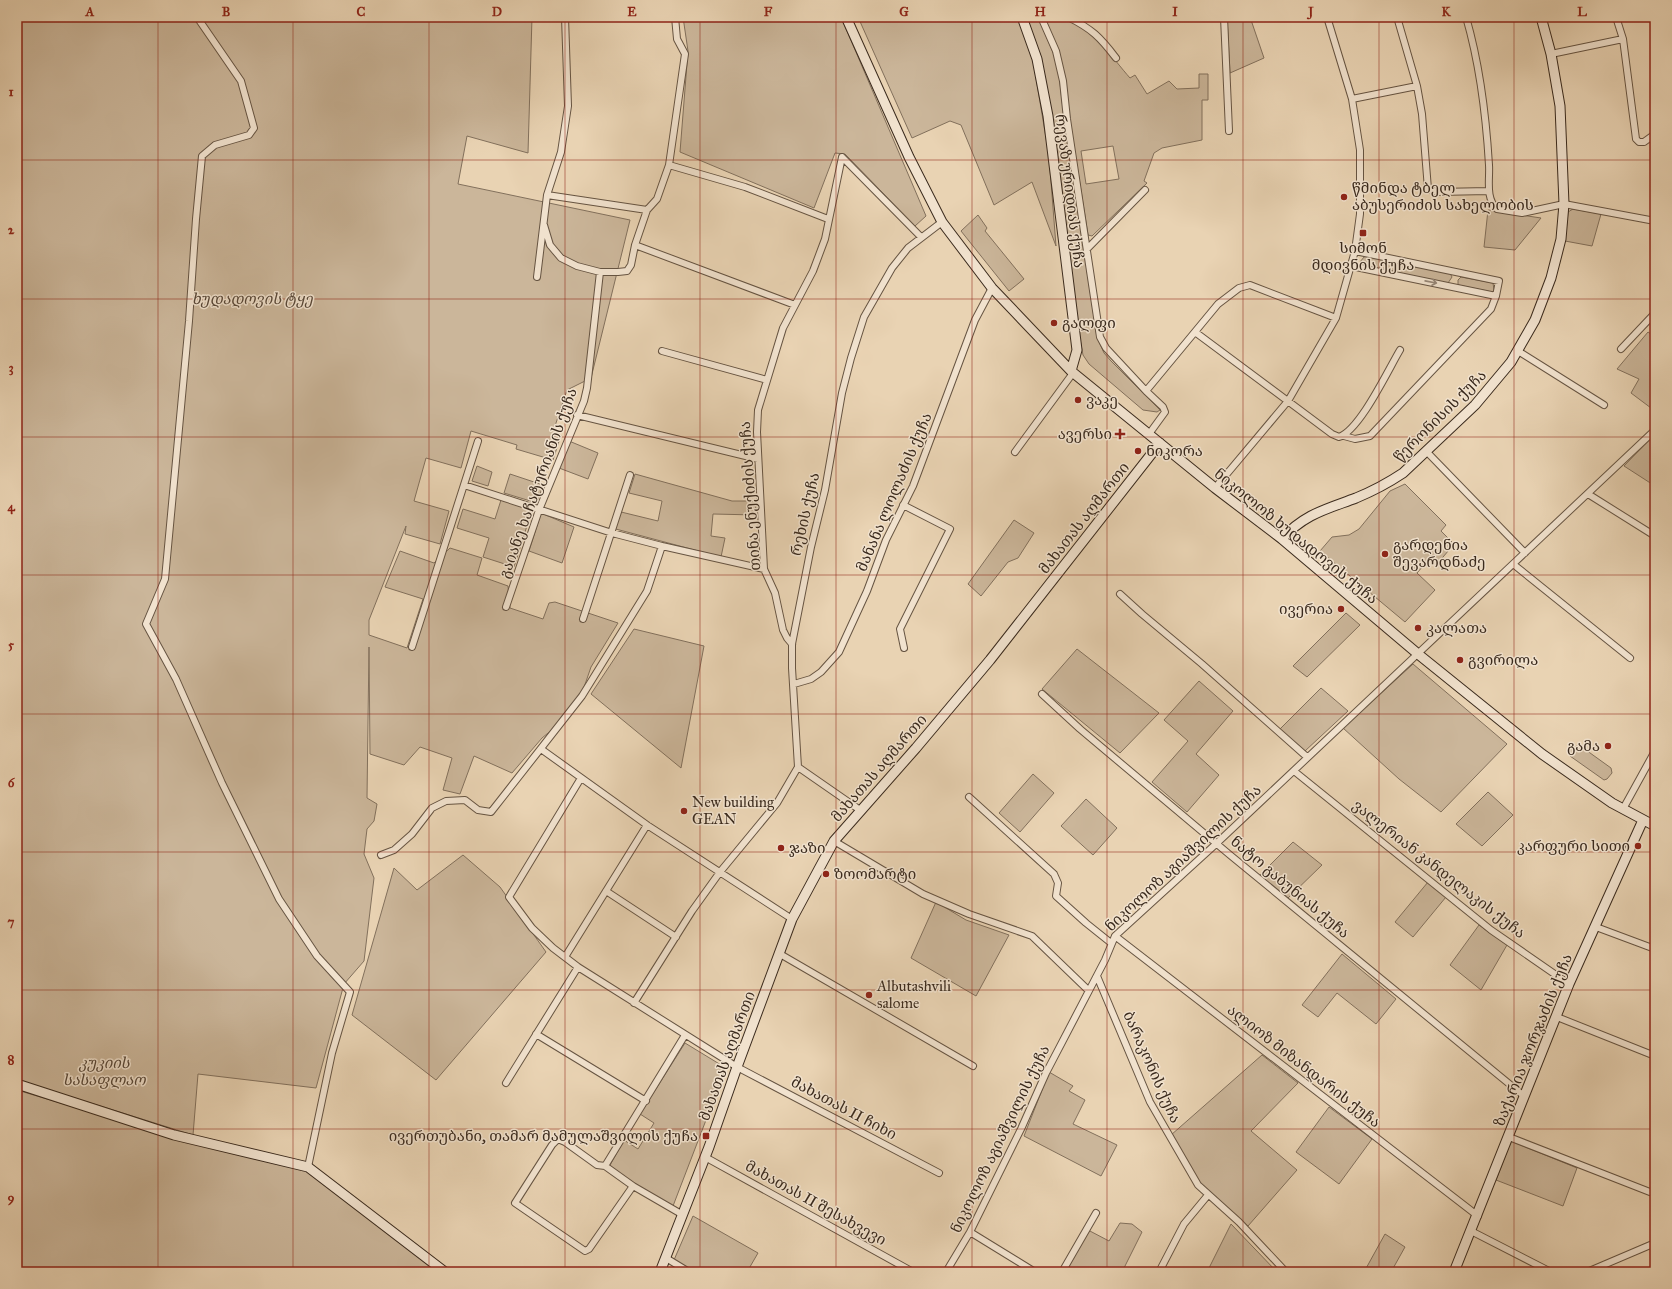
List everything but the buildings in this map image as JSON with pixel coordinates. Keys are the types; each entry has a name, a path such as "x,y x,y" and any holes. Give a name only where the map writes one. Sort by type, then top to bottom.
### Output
{"main road":[{"name":"ნიკოლოზ ხუდადოვის ქუჩა","path":"846,17 909,157 942,222 992,288 1072,372 1215,488 1282,539 1418,654 1563,770 1623,809 1655,826"},
{"name":"რევაზ ურიდიას ქუჩა","path":"1022,17 1037,59 1048,116 1076,350 1072,372"},
{"name":"წერონისის ქუჩა","path":"1282,539 1307,517 1357,498 1389,482 1403,473 1475,405 1511,362 1535,320 1551,278 1561,240 1564,204 1560,106 1551,54 1541,17"},
{"name":"მახათას აღმართი","path":"660,1272 705,1157 792,919 834,841 860,810 892,776 990,660 1160,443"},
{"name":"ზაქარია ჯორჯაძის ქუჩა","path":"1454,1272 1478,1216 1569,984 1643,820"},
{"path":"17,1084 174,1134 308,1167 445,1272"}],"street":[{"path":"197,17 241,81 254,128 249,135 215,145 202,156 189,321 165,579 146,624 176,679 222,783 279,899 317,956 350,992 332,1053 308,1167"},
{"path":"537,277 548,195 562,152 568,106 566,17"},
{"path":"544,225 550,245 561,258 577,266 600,272 627,271 631,266 635,244 647,210 657,200 670,165 684,54 677,40 675,17"},
{"path":"1041,17 1056,51 1063,81 1067,119 1100,337 1106,348 1163,407 1165,412 1149,434"},
{"path":"1068,17 1087,27 1099,36 1116,58"},
{"path":"1224,17 1229,131"},
{"path":"1215,488 1288,401 1336,318 1355,251 1360,214 1360,150 1352,100 1327,17"},
{"path":"1397,17 1417,86 1422,114 1428,189 1437,192 1489,191"},
{"path":"1466,17 1481,83 1488,143 1490,200 1497,209 1522,213 1564,204 1655,220"},
{"path":"1616,17 1623,39 1636,139 1639,142 1644,142 1655,134"},
{"path":"1551,54 1623,39"},
{"path":"1352,100 1417,86"},
{"name":"თინა ენუქიძის ქუჩა","path":"792,644 783,630 774,593 764,569 758,459 758,410 783,328 814,271 824,239 842,157 921,237"},
{"path":"670,165 745,187 828,219"},
{"path":"1087,249 1145,190"},
{"path":"548,195 647,210"},
{"name":"რეხის ქუჩა","path":"798,767 792,644 811,546 825,490 842,393 864,317 892,268 908,248 942,222"},
{"path":"635,244 795,305"},
{"path":"1344,436 1355,439 1370,436 1491,310 1499,281 1355,251"},
{"path":"1351,266 1496,296"},
{"name":"გაიანე ხაჩატურიანის ქუჩა","path":"506,606 539,510 587,388 600,272"},
{"path":"1146,391 1218,304 1228,295 1246,285 1254,286 1336,318"},
{"name":"მანანა ლოლაძის ქუჩა","path":"794,684 811,679 821,672 839,652 867,591 886,540 902,505 913,486 975,320 992,288"},
{"path":"1621,349 1655,313"},
{"path":"1195,332 1339,438 1344,436 1353,427 1374,396 1400,350"},
{"path":"662,351 767,380"},
{"path":"1518,351 1604,405"},
{"path":"1015,452 1072,372"},
{"path":"577,415 758,459"},
{"name":"ნიკოლოზ აგიაშვილის ქუჩა","path":"946,1272 970,1232 1088,990 1097,976 1115,936 1218,843 1307,757 1655,430"},
{"path":"412,647 478,441"},
{"path":"1426,451 1524,553"},
{"path":"583,619 630,475"},
{"path":"464,485 612,533 764,569"},
{"path":"1588,494 1655,536"},
{"path":"902,505 950,529 900,629 899,633 904,648"},
{"path":"381,855 394,850 412,834 432,808 446,801 465,800 478,810 491,812 582,696 648,591 662,546"},
{"path":"1513,564 1630,658"},
{"path":"1120,594 1307,757"},
{"name":"ნატო გაბუნიას ქუჩა","path":"1042,694 1080,729 1218,843 1230,855 1524,1096"},
{"path":"541,749 647,825 792,919"},
{"path":"1623,809 1655,751"},
{"path":"634,1003 720,872 773,807 798,767 860,810"},
{"name":"ვალერიან კანდელაკის ქუჩა","path":"1294,771 1491,930 1569,984"},
{"name":"მახათას II ჩიხი","path":"581,778 508,897 532,928 578,967 737,1067 939,1173"},
{"path":"969,797 1054,874 1058,884 1056,896 1111,943"},
{"path":"565,957 647,825"},
{"path":"834,841 923,894 969,914 1032,936 1088,990"},
{"path":"606,891 676,937"},
{"path":"1596,927 1655,949"},
{"name":"ალიოზ მიზანდარის ქუჩა","path":"1115,936 1478,1216"},
{"path":"780,954 973,1066"},
{"path":"506,1083 578,967"},
{"name":"ბარაკონის ქუჩა","path":"1097,976 1150,1102 1198,1185 1239,1222 1286,1272"},
{"path":"1557,1017 1655,1056"},
{"path":"536,1034 646,1101"},
{"path":"605,1166 685,1035"},
{"path":"1509,1137 1655,1194"},
{"path":"633,1186 589,1249 585,1251 515,1203 552,1145 558,1139 562,1140 597,1165 605,1166 633,1186 683,1215"},
{"name":"მახათას II შესახვევი","path":"705,1157 913,1272"},
{"path":"1159,1272 1184,1224 1208,1195"},
{"path":"1062,1272 1096,1213"},
{"path":"1471,1231 1551,1272"},
{"path":"970,1232 1035,1272"},
{"path":"1587,1272 1655,1243"},
{"path":"666,1258 689,1272"}],"green space":[{"path":"1063,16 1083,27 1092,34 1130,78 1135,75 1147,94 1169,81 1177,89 1199,88 1199,74 1208,74 1208,100 1202,100 1202,140 1162,148 1154,153 1144,181 1147,183 1092,236 1088,235 1063,77 1043,17","holes":["1113,146 1119,179 1086,184 1081,151"]},
{"name":"ხუდადოვის ტყე","path":"17,17 532,17 528,153 467,136 458,184 630,220 591,378 567,390 554,429 561,435 553,460 516,449 517,445 471,431 461,468 426,458 414,501 449,511 440,544 405,534 406,526 369,620 369,635 407,648 423,599 385,587 400,551 434,563 450,548 482,558 477,575 508,586 510,608 543,619 549,603 555,602 618,623 591,667 581,696 559,724 542,738 512,773 474,756 460,794 443,790 452,758 420,747 404,765 370,754 369,647 367,798 377,804 374,821 367,829 364,854 374,878 364,961 344,984 316,1088 198,1074 193,1135 17,1080"},
{"path":"683,17 841,17 926,216 915,226 845,154 835,153 814,208 680,152 688,51"},
{"path":"858,17 1019,17 1032,54 1049,156 1056,246 1032,182 994,205 961,125 950,121 912,138"},
{"path":"1026,17 1038,17 1055,57 1059,74 1064,118 1097,337 1104,353 1160,410 1157,412 1143,410 1089,364 1083,355 1074,308 1056,158"},
{"path":"1227,17 1250,17 1264,58 1230,73"},
{"path":"1573,209 1601,214 1592,246 1565,241 1568,212"},
{"path":"1488,210 1541,218 1515,250 1484,247"},
{"path":"978,215 987,228 985,231 1024,279 1009,291 961,231"},
{"path":"1367,256 1450,273 1452,277 1448,283 1366,267 1360,262"},
{"path":"1461,277 1493,283 1494,290 1492,292 1458,285 1458,280"},
{"path":"1648,332 1655,337 1655,411 1631,393 1639,379 1617,369"},
{"path":"1655,434 1655,486 1624,466"},
{"path":"569,441 598,453 588,479 559,468"},
{"path":"477,466 492,472 488,486 472,481"},
{"path":"510,474 543,485 537,503 504,493"},
{"path":"635,474 732,501 755,501 756,515 713,514 711,536 725,538 721,557 612,528 617,511 658,521 662,501 629,493"},
{"name":"გარდენია შევარდნაძე","path":"1405,484 1446,525 1441,531 1454,544 1438,563 1431,557 1417,573 1435,590 1405,622 1320,551 1332,537 1349,535 1359,529 1390,491"},
{"path":"501,500 532,510 514,567 483,557 489,538 457,528 463,509 495,519"},
{"path":"541,513 574,527 562,563 529,551"},
{"path":"1014,520 1034,533 1018,558 1008,562 981,596 968,584"},
{"path":"1346,613 1360,625 1307,677 1293,666"},
{"path":"634,629 704,646 681,768 591,694"},
{"path":"1077,649 1159,713 1120,753 1042,689"},
{"path":"1413,664 1507,744 1441,812 1399,779 1343,728"},
{"path":"1199,681 1233,711 1196,754 1219,775 1187,812 1152,782 1188,741 1164,720"},
{"path":"1321,688 1348,711 1305,751 1279,730"},
{"path":"1579,745 1611,768 1612,773 1607,779 1604,780 1570,756 1570,749"},
{"path":"1033,774 1054,793 1020,832 999,813"},
{"path":"1488,792 1513,815 1482,846 1456,824"},
{"path":"1086,799 1117,828 1093,855 1061,826"},
{"path":"1293,842 1322,865 1287,899 1259,876"},
{"path":"463,855 500,887 546,952 436,1080 352,1015 394,868 417,890"},
{"path":"1428,882 1446,897 1413,937 1395,922"},
{"path":"936,902 966,920 1009,935 976,996 911,958"},
{"path":"1479,925 1507,945 1481,990 1450,965"},
{"path":"1342,954 1396,999 1376,1024 1337,993 1318,1017 1302,1005"},
{"path":"685,1043 726,1068 673,1206 609,1167 624,1140 638,1149 654,1123 640,1114"},
{"path":"1262,1055 1298,1083 1251,1131 1297,1170 1248,1226 1221,1205 1201,1186 1171,1135"},
{"path":"1049,1072 1073,1086 1069,1091 1085,1100 1073,1124 1117,1145 1101,1176 1024,1136"},
{"path":"17,1090 177,1138 314,1170 447,1272 17,1272"},
{"path":"1329,1107 1372,1139 1339,1184 1296,1152"},
{"path":"1511,1141 1577,1168 1563,1206 1496,1180"},
{"path":"693,1216 758,1253 747,1272 694,1272 674,1260"},
{"path":"1120,1223 1132,1224 1142,1232 1122,1272 1065,1272 1088,1230 1109,1241"},
{"path":"1231,1224 1277,1272 1207,1272"},
{"path":"1385,1234 1405,1247 1391,1272 1364,1272"}],"place":[{"name":"წმინდა ტბელ აბუსერიძის სახელობის","path":"1344,197"},
{"name":"სიმონ მდივნის ქუჩა","path":"1363,233"},
{"name":"გალფი","path":"1054,323"},
{"name":"ვაკე","path":"1078,400"},
{"name":"ავერსი","path":"1120,434"},
{"name":"ნიკორა","path":"1138,451"},
{"name":"გარდენია შევარდნაძე","path":"1385,554"},
{"name":"ივერია","path":"1341,609"},
{"name":"კალათა","path":"1418,628"},
{"name":"გვირილა","path":"1460,660"},
{"name":"გამა","path":"1608,746"},
{"name":"New building GEAN","path":"684,811"},
{"name":"კარფური სითი","path":"1638,846"},
{"name":"ჯაზი","path":"781,848"},
{"name":"ზოომარტი","path":"826,874"},
{"name":"Albutashvili salome","path":"869,995"},
{"name":"ივერთუბანი, თამარ მამულაშვილის ქუჩა","path":"706,1136"}],"park label":[{"name":"კუკიის სასაფლაო","path":"104,1072"}]}
